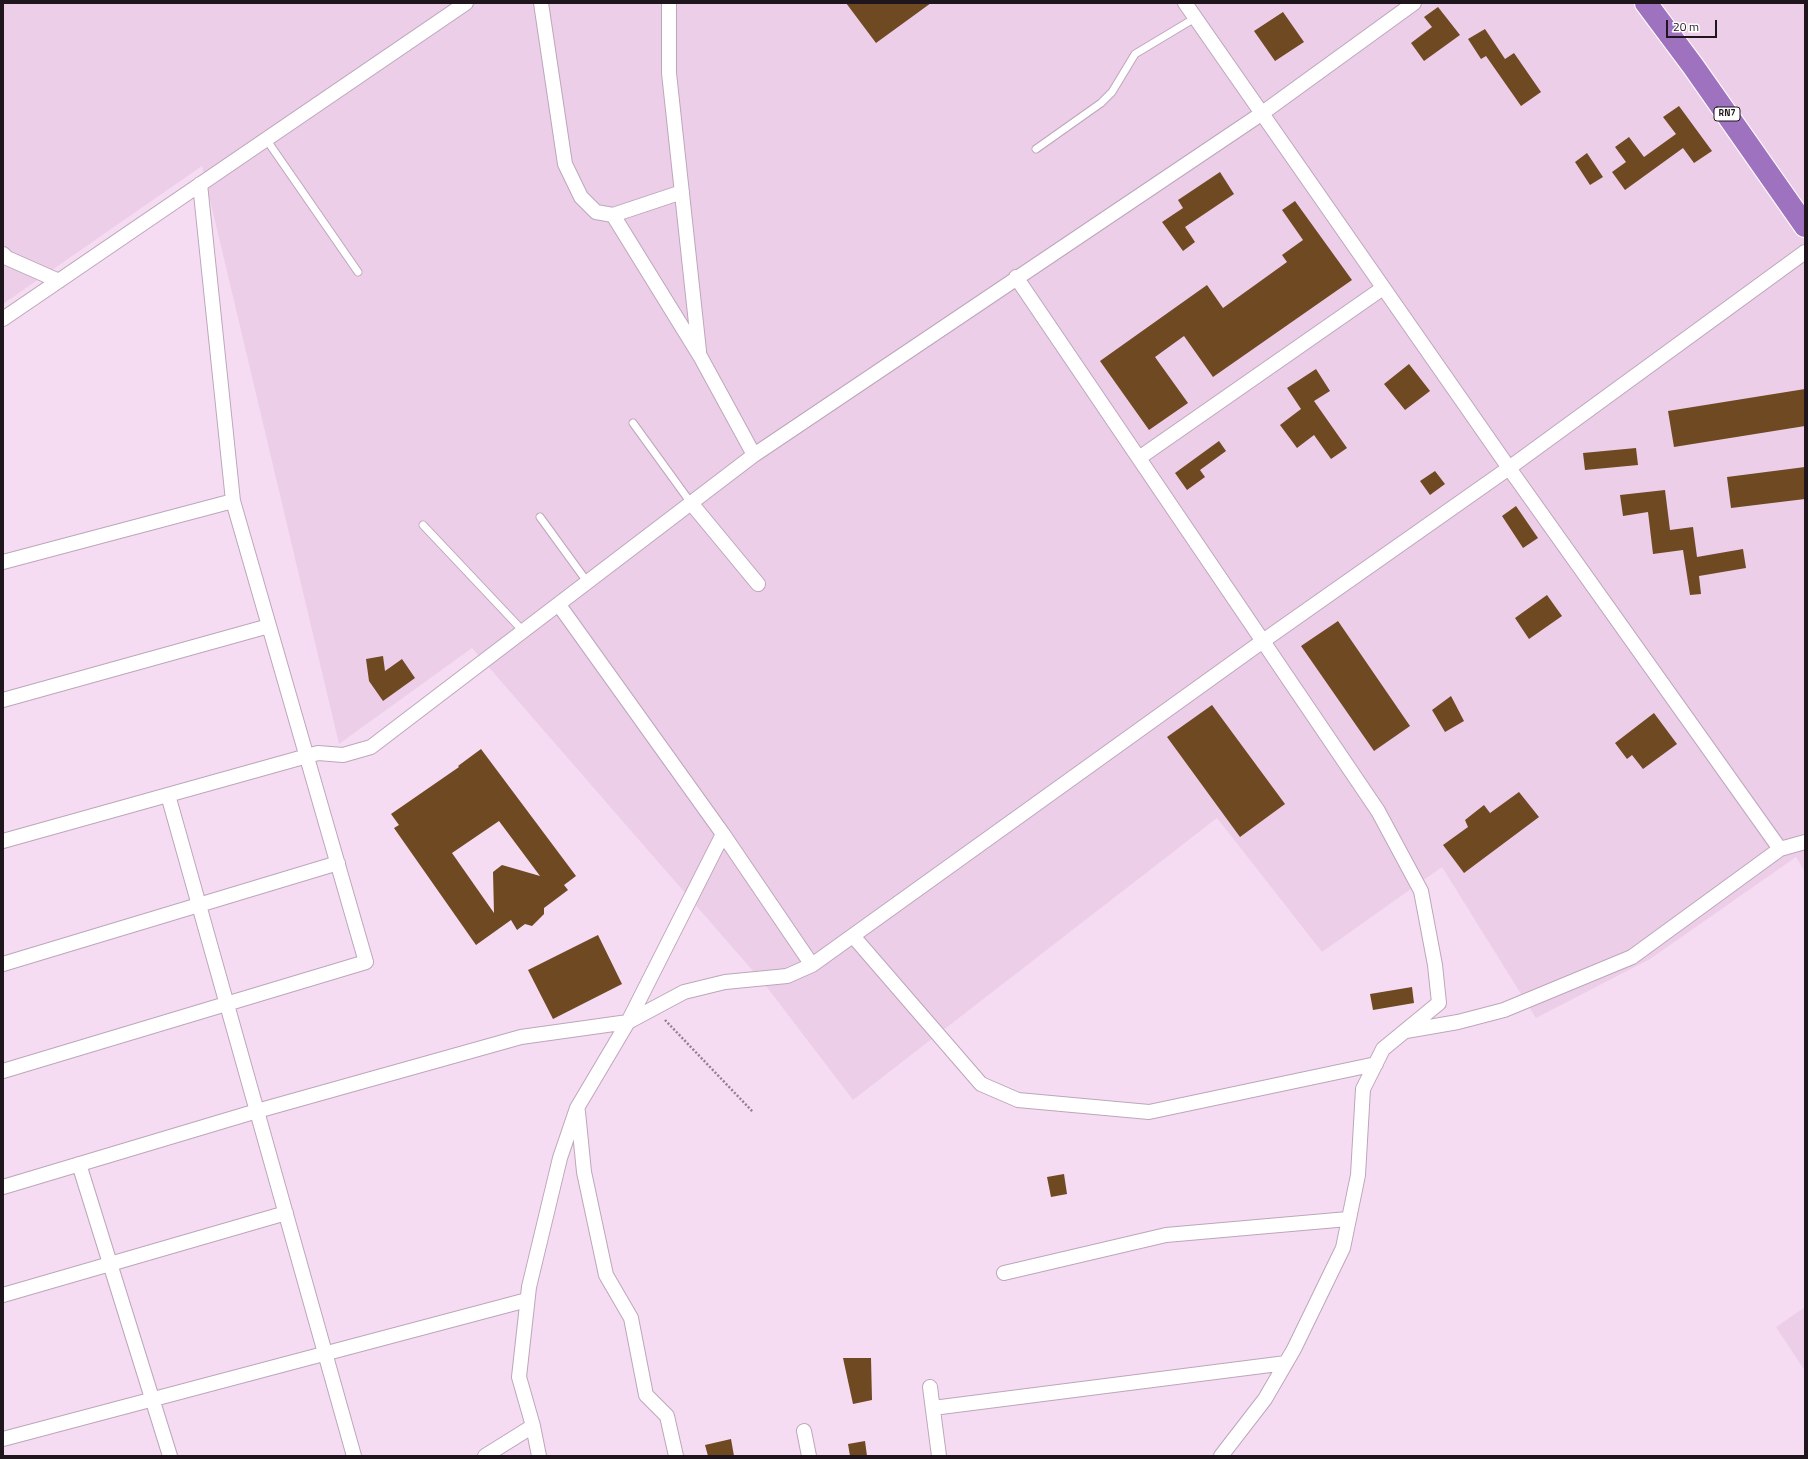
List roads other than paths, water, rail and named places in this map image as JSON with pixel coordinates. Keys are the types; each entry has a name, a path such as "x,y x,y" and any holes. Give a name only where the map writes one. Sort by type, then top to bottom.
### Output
{"highway":[{"name":"RN7","path":"1646,3 1693,66 1805,226"}],"street":[{"path":"3,319 466,3"},
{"path":"541,3 565,164 581,197 596,212 613,215 682,192"},
{"path":"669,3 669,73 700,356"},
{"path":"1185,3 1509,468 1780,849"},
{"path":"3,841 318,753 342,755 371,748 754,455 1016,277 1261,114 1414,3"},
{"path":"3,1071 366,962 233,502 200,184"},
{"path":"613,215 700,356 754,455"},
{"path":"3,1187 257,1111 521,1037 628,1022 684,992 725,982 787,976 812,965 1263,641 1509,468 1805,252"},
{"path":"3,254 7,258 59,281"},
{"path":"1016,277 1378,811 1421,891 1435,965 1439,1003 1383,1049 1363,1089 1358,1175 1343,1248 1286,1362 1265,1399 1221,1456"},
{"path":"1139,458 1383,288"},
{"path":"3,562 233,502"},
{"path":"691,503 758,584"},
{"path":"559,605 723,834 812,965"},
{"path":"3,700 269,626"},
{"path":"168,795 354,1456"},
{"path":"539,1456 533,1426 519,1377 529,1287 560,1158 577,1108 628,1022 723,834"},
{"path":"1404,1031 1458,1022 1504,1010 1632,957 1780,849 1805,843"},
{"path":"3,964 338,863"},
{"path":"853,936 981,1084 1018,1100 1149,1112 1376,1064"},
{"path":"577,1108 584,1172 606,1275 630,1318 646,1395 667,1416 676,1456"},
{"path":"79,1164 170,1456"},
{"path":"3,1295 286,1212"},
{"path":"1004,1273 1166,1235 1348,1219"},
{"path":"3,1439 527,1300"},
{"path":"933,1408 1286,1362"},
{"path":"930,1387 940,1456"},
{"path":"485,1456 533,1426"},
{"path":"804,1431 809,1456"}],"lane":[{"path":"1036,149 1102,103 1112,92 1135,54 1195,18"},
{"path":"266,139 358,272"},
{"path":"633,423 691,503"},
{"path":"540,517 588,583"},
{"path":"423,525 524,632"}]}
